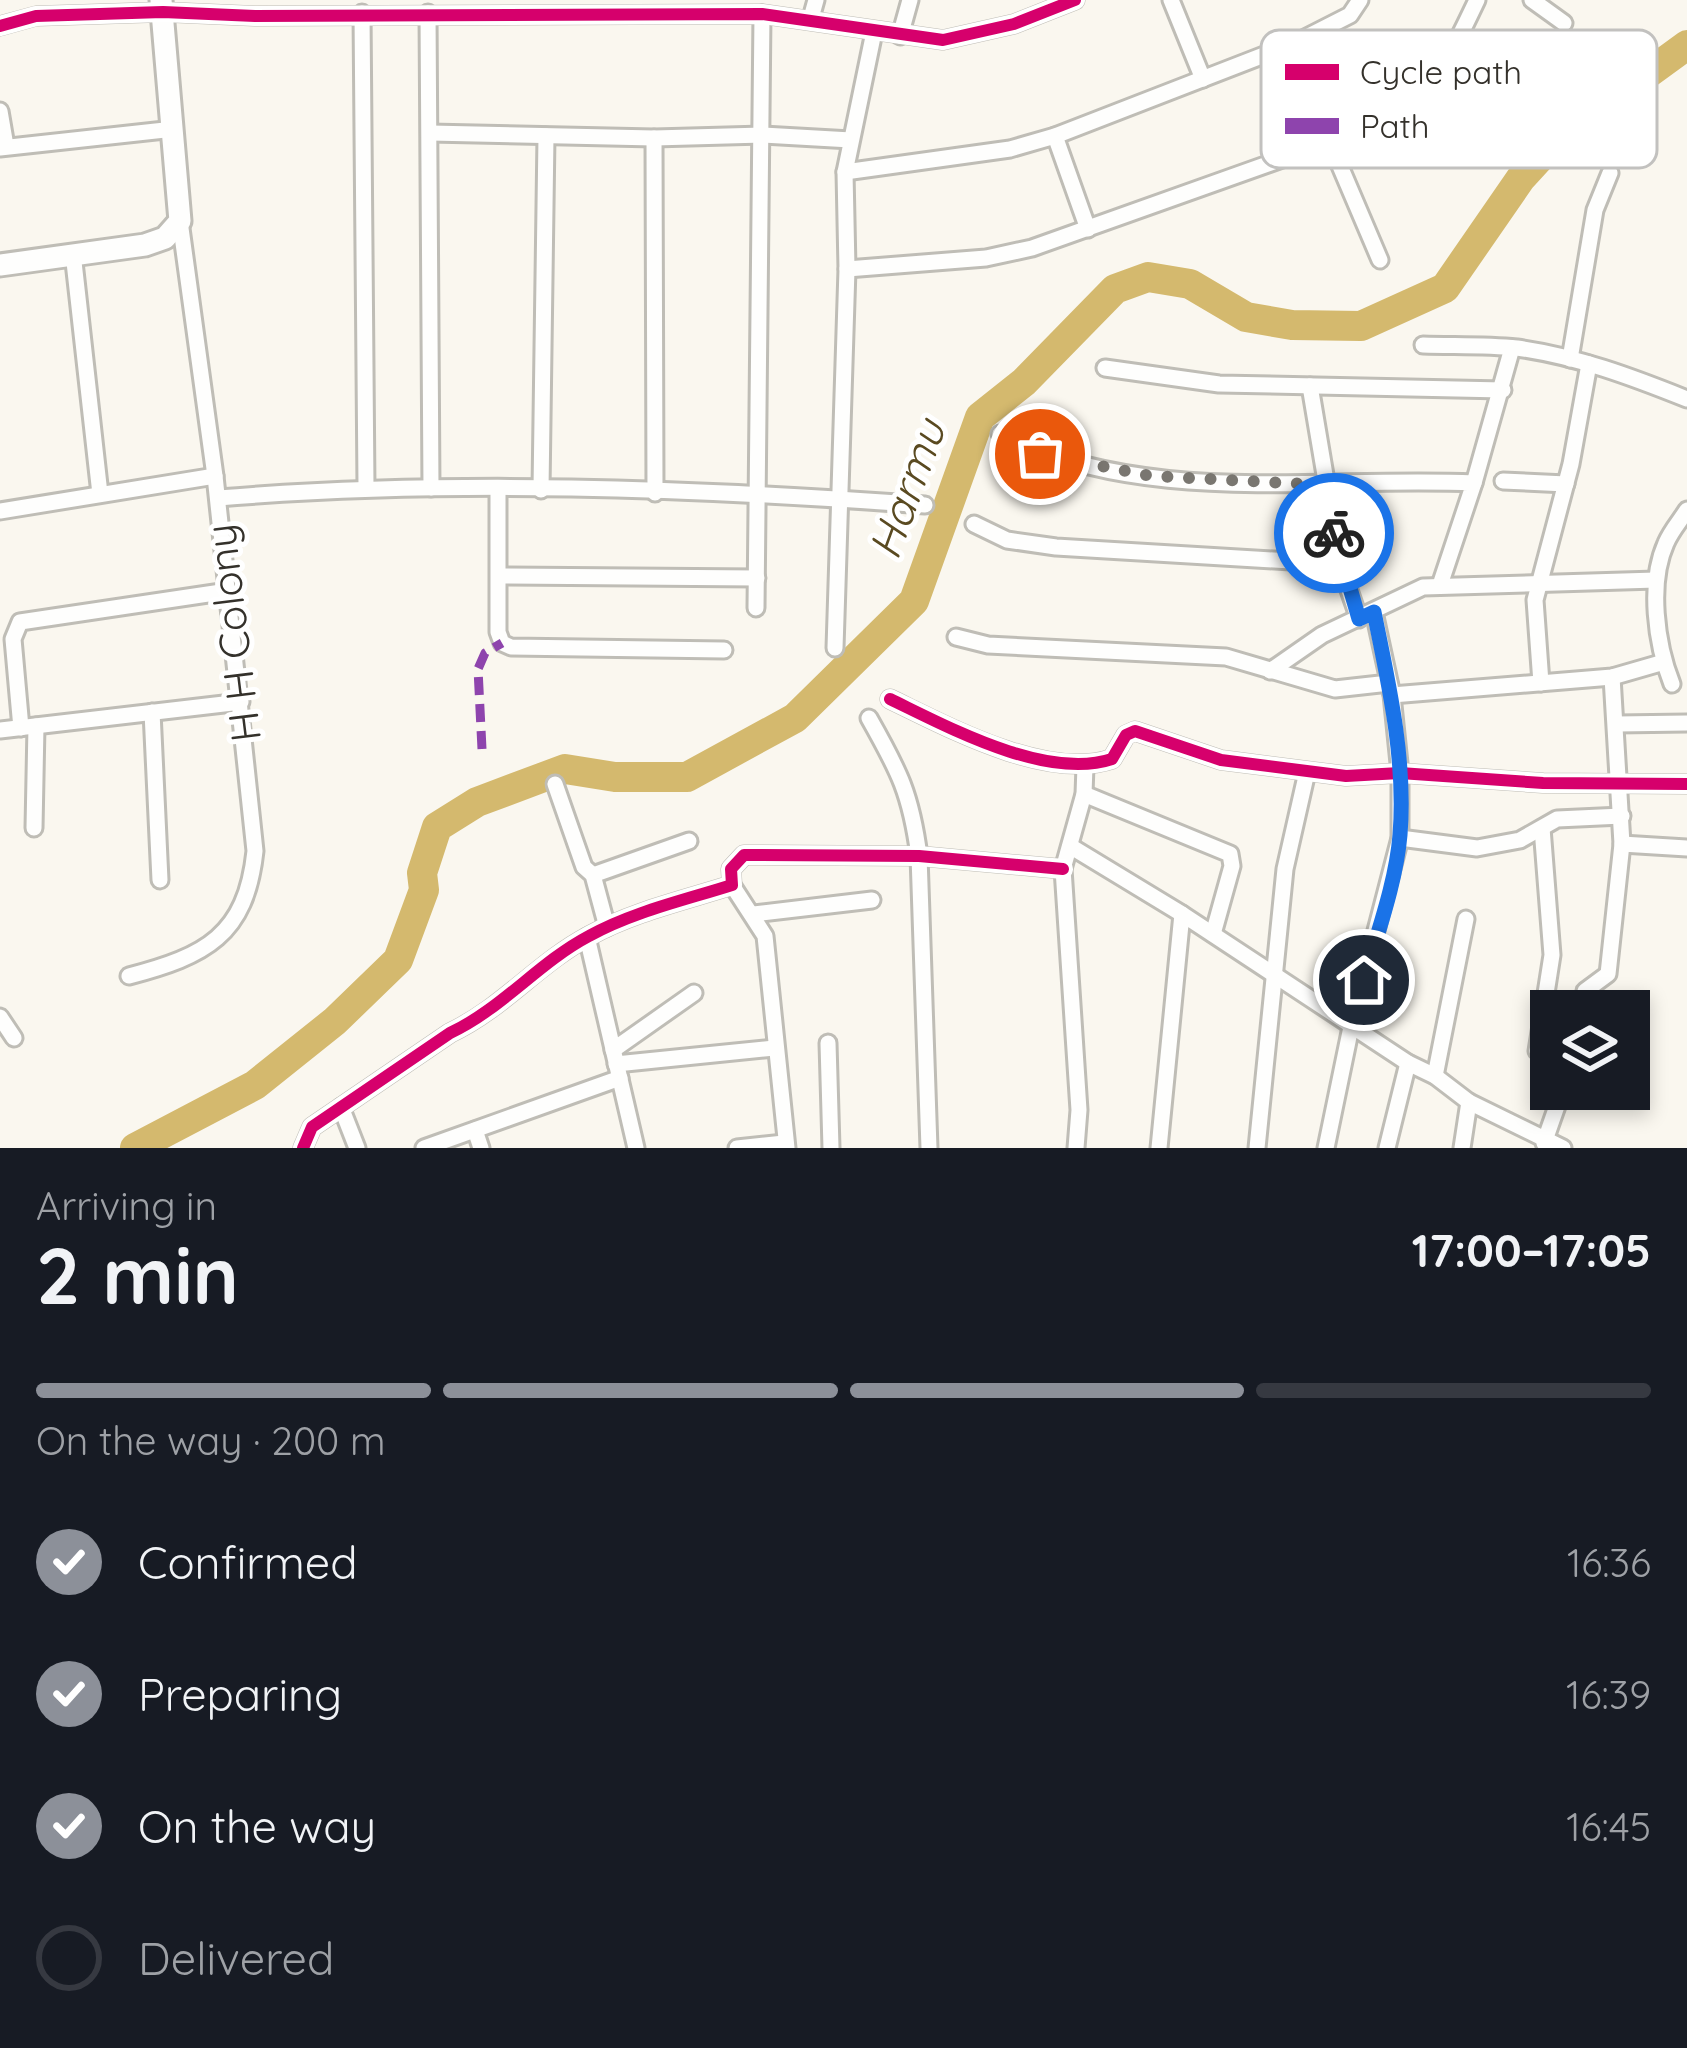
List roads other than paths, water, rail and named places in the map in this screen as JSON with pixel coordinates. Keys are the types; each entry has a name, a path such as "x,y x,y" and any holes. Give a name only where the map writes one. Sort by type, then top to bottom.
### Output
{"main road":[{"path":"0,265 145,245 165,238 180,221 162,6"}],"street":[{"path":"811,18 816,0"},
{"path":"900,36 910,0"},
{"path":"1013,24 1021,0"},
{"path":"0,26 35,8 162,6 428,13 651,7 811,18 943,40 1013,24 1075,0"},
{"path":"1171,0 1203,79"},
{"path":"1319,30 1350,14 1360,0"},
{"path":"1463,30 1477,0"},
{"path":"1532,0 1564,22"},
{"path":"362,13 365,487"},
{"path":"428,13 431,488"},
{"path":"757,608 762,14"},
{"path":"835,648 847,269 844,172 874,32"},
{"path":"844,172 1010,149 1261,56"},
{"path":"0,111 3,147 174,129"},
{"path":"430,134 654,138 764,134 851,140"},
{"path":"541,490 546,136"},
{"path":"1055,136 1088,230"},
{"path":"654,138 655,493"},
{"path":"847,269 986,258 1088,230 1261,167"},
{"path":"1341,168 1380,260"},
{"path":"1570,359 1595,210 1610,172"},
{"name":"H H Colony","path":"129,976 177,964 222,937 252,879 255,851 229,590 180,221"},
{"path":"74,253 100,494"},
{"path":"1424,345 1512,348 1570,359 1687,399"},
{"path":"1440,585 1503,391 1512,348"},
{"path":"1541,682 1535,601 1566,484 1589,364"},
{"path":"1105,368 1219,384 1503,391"},
{"path":"1310,386 1340,564 1367,615 1390,689 1400,773 1400,838 1326,1148"},
{"path":"1000,434 1040,454 1151,476 1324,485 1402,480 1474,483"},
{"path":"0,511 215,476"},
{"path":"1503,481 1566,484"},
{"path":"218,498 365,487 758,495 925,505"},
{"path":"498,490 498,632 502,643 511,647 724,650"},
{"path":"1672,684 1664,662 1656,580 1665,543 1687,511"},
{"path":"974,524 1007,540 1056,547 1340,564"},
{"path":"499,576 757,578"},
{"path":"1270,671 1322,634 1423,587 1656,580"},
{"path":"34,828 28,727 13,640 20,622 229,590"},
{"path":"956,637 988,645 1226,658 1335,688 1612,677 1664,662"},
{"path":"1586,990 1608,974 1622,844 1612,677"},
{"path":"890,699 1004,750 1085,766 1112,759 1126,735 1136,731 1222,760 1346,776 1400,773 1544,784 1687,784"},
{"path":"0,730 241,702"},
{"path":"152,712 160,880"},
{"path":"868,718 903,778 919,856 929,1148"},
{"path":"1617,724 1687,723"},
{"path":"1076,1148 1078,1110 1063,869 1084,794 1085,766"},
{"path":"1257,1148 1285,869 1307,772"},
{"path":"555,784 584,867 593,875 607,927"},
{"path":"1084,794 1230,854 1232,866 1213,934"},
{"path":"1400,838 1477,848 1520,840 1557,819 1622,816"},
{"path":"1542,828 1552,955 1547,990"},
{"path":"593,875 689,842"},
{"path":"1622,844 1687,848"},
{"path":"1070,846 1183,914 1469,1102 1544,1143 1563,1148"},
{"path":"737,1148 785,1146 765,936 732,885 731,869 745,855 919,856 1063,869"},
{"path":"303,1148 312,1127 505,1001 542,967 587,937 732,885"},
{"path":"754,914 872,900"},
{"path":"1159,1148 1183,914"},
{"path":"1435,1076 1466,919"},
{"path":"587,937 636,1148"},
{"path":"424,1148 476,1130 616,1064 694,993"},
{"path":"0,1017 14,1038"},
{"path":"828,1043 831,1148"},
{"path":"616,1064 774,1048"},
{"path":"1387,1148 1408,1064"},
{"path":"1462,1148 1469,1102"},
{"path":"341,1107 357,1148"},
{"path":"1544,1143 1556,1110"},
{"path":"476,1130 481,1148"}],"waterway":[{"name":"Harmu","path":"1657,67 1687,45"},
{"name":"Harmu","path":"135,1148 255,1085 335,1021 398,960 424,890 422,873 437,827 477,802 565,769 615,777 687,777 795,718 914,601 980,417 1024,382 1115,289 1148,277 1190,284 1246,317 1292,325 1361,326 1445,288 1530,168"}]}
